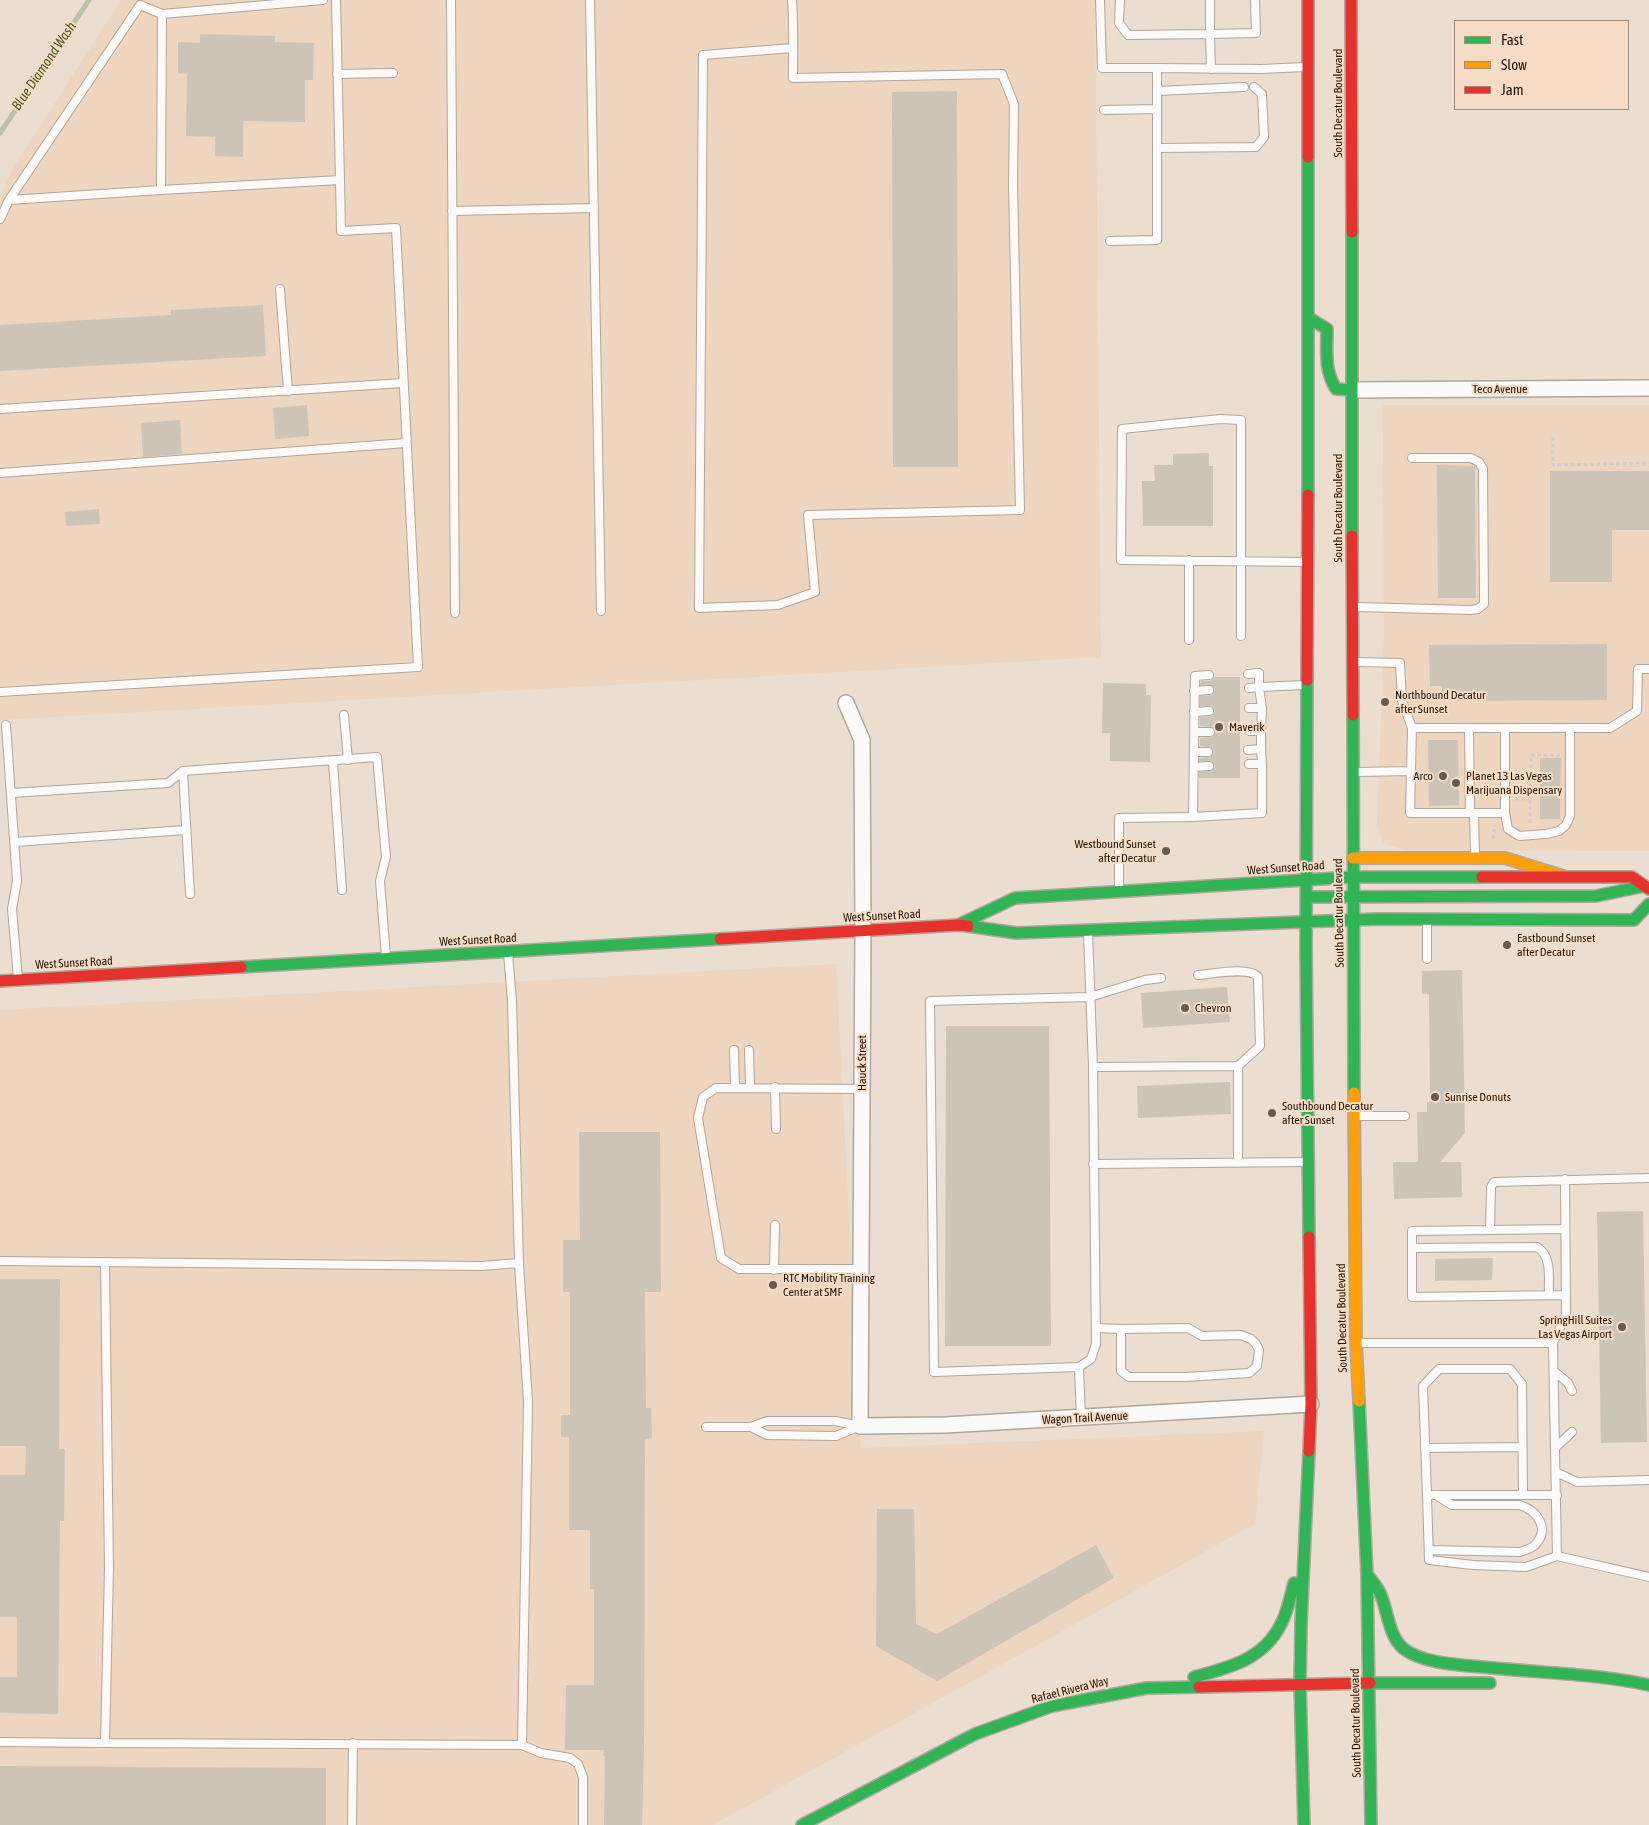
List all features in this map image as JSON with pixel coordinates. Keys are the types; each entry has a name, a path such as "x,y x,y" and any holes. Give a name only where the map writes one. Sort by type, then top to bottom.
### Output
{"main road":[{"path":"1304,1825 1300,1684 1310,1404 1306,922 1309,318 1308,0"},
{"name":"South Decatur Boulevard","path":"1351,0 1356,1342 1367,1574 1371,1825"},
{"path":"1309,318 1327,329 1328,373 1332,384 1336,389 1352,390"},
{"path":"1353,858 1505,858 1563,876"},
{"name":"West Sunset Road","path":"958,925 1015,898 1353,877 1632,877 1647,887"},
{"path":"1306,897 1596,896 1647,887"},
{"name":"West Sunset Road","path":"0,981 958,925 1016,933 1426,918 1634,920 1649,904"},
{"path":"1147,1688 1240,1665 1263,1651 1282,1624 1305,1545"},
{"path":"1367,1574 1380,1592 1395,1636 1403,1648 1409,1652 1437,1661 1564,1675 1620,1679 1649,1684"},
{"name":"Rafael Rivera Way","path":"802,1825 975,1734 1052,1706 1110,1694 1147,1688 1300,1684 1496,1683 1564,1675"}],"street":[{"name":"Teco Avenue","path":"1352,390 1649,388"},
{"name":"Hauck Street","path":"846,703 862,740 863,930 860,1426"},
{"name":"Wagon Trail Avenue","path":"860,1426 945,1425 1310,1404"}],"lane":[{"path":"0,219 9,200 140,5 162,14 323,0"},
{"path":"0,692 418,668 396,228 341,231 336,0"},
{"path":"450,0 455,614"},
{"path":"590,0 601,611"},
{"path":"792,0 793,48 793,78 1002,74 1014,104 1013,194 1020,510 808,515 815,592 778,604 699,608 703,55 793,48"},
{"path":"1100,0 1102,68 1211,69 1308,67"},
{"path":"1120,0 1119,23 1128,35 1256,33 1253,2"},
{"path":"1211,69 1210,2 1219,4"},
{"path":"161,190 162,14"},
{"path":"1110,241 1157,240 1157,68"},
{"path":"338,74 393,73"},
{"path":"1157,91 1244,87"},
{"path":"1157,148 1256,147 1264,137 1262,94 1254,87"},
{"path":"1104,110 1157,108"},
{"path":"9,200 340,180"},
{"path":"452,211 594,208"},
{"path":"280,289 288,391"},
{"path":"0,409 403,383"},
{"path":"1241,636 1241,560 1241,420 1220,419 1122,428 1121,560 1241,560 1308,562"},
{"path":"0,473 406,443"},
{"path":"1352,606 1471,610 1478,609 1484,604 1483,469 1479,462 1471,458 1412,458"},
{"path":"1189,560 1189,640"},
{"path":"1352,662 1400,663 1402,701 1412,728 1410,813 1504,813"},
{"path":"1412,728 1610,728 1637,711 1638,669 1649,669"},
{"path":"1119,892 1119,818 1193,817 1262,813 1260,673 1248,674"},
{"path":"1193,817 1194,676 1209,675"},
{"path":"1249,688 1308,685"},
{"path":"1194,691 1209,690"},
{"path":"1249,708 1262,708"},
{"path":"1194,712 1209,711"},
{"path":"344,715 348,760"},
{"path":"6,725 17,880 12,909 18,980"},
{"path":"1470,728 1475,858"},
{"path":"1504,728 1504,813 1508,829 1518,836 1559,831 1566,824 1570,816 1570,728"},
{"path":"1249,731 1261,731"},
{"path":"1194,732 1210,732"},
{"path":"1248,750 1262,749"},
{"path":"1194,752 1208,752"},
{"path":"12,793 168,783 183,771 377,757 386,857 380,881 386,959"},
{"path":"333,761 342,890"},
{"path":"1249,764 1262,764"},
{"path":"1194,767 1209,766"},
{"path":"183,771 190,894"},
{"path":"1353,772 1410,771"},
{"path":"15,842 186,830"},
{"path":"1426,918 1426,959"},
{"path":"1088,929 1090,997 1093,1067 1096,1328 1096,1344 1091,1359 1079,1367 934,1372 930,1001 1090,997 1145,980 1161,978"},
{"path":"508,952 512,1001 520,1263 528,1402 522,1745"},
{"path":"1093,1067 1238,1066 1260,1046 1258,977 1255,973 1246,971 1198,975"},
{"path":"734,1050 735,1088"},
{"path":"749,1050 750,1087"},
{"path":"1238,1066 1238,1163"},
{"path":"862,1089 716,1088 703,1097 698,1118 721,1258 739,1269 862,1269"},
{"path":"775,1088 776,1129"},
{"path":"1354,1116 1405,1116"},
{"path":"1093,1164 1307,1162"},
{"path":"1490,1230 1491,1187 1494,1182 1649,1178"},
{"path":"1557,1556 1553,1343 1566,1315 1565,1179"},
{"path":"774,1270 775,1225"},
{"path":"1565,1229 1412,1231 1412,1297 1566,1295"},
{"path":"1412,1248 1537,1247 1547,1258 1549,1295"},
{"path":"0,1261 482,1266 520,1263"},
{"path":"105,1263 109,1568 106,1743"},
{"path":"1096,1328 1121,1330 1188,1328 1202,1336 1241,1335 1251,1339 1259,1350 1257,1366 1249,1373 1186,1377 1129,1377 1121,1371 1121,1330"},
{"path":"1356,1342 1553,1343"},
{"path":"1079,1367 1081,1418"},
{"path":"1523,1495 1522,1384 1510,1369 1438,1369 1423,1386 1429,1560 1473,1565 1526,1567 1557,1556 1649,1577"},
{"path":"1554,1371 1568,1384 1572,1391"},
{"path":"751,1428 767,1421 835,1421 860,1426"},
{"path":"706,1427 751,1428 766,1435 836,1436 860,1426"},
{"path":"1556,1447 1572,1432"},
{"path":"1425,1448 1522,1447"},
{"path":"1556,1472 1577,1482 1649,1480"},
{"path":"1427,1495 1556,1495"},
{"path":"1429,1550 1520,1552 1534,1547 1542,1533 1540,1518 1530,1508 1520,1505 1452,1505 1436,1495"},
{"path":"0,1742 522,1745 541,1753 570,1758 578,1764 583,1777 584,1825"},
{"path":"352,1825 353,1743"}],"path":[{"path":"1553,437 1553,465 1649,464"},
{"path":"1530,799 1530,824 1536,825"}],"shaded area":[{"path":"121,0 1095,0 1101,657 0,720 0,197 13,168"},
{"path":"1383,405 1649,405 1649,851 1406,850 1383,843 1377,824 1384,637"},
{"path":"836,964 861,1448 1264,1431 1255,1524 713,1825 0,1825 0,1010"}],"building":[{"path":"200,34 275,36 275,42 314,43 313,80 305,80 305,122 243,121 243,157 215,156 215,137 186,136 187,74 178,73 178,42 200,43"},
{"path":"957,91 958,467 893,467 892,92"},
{"path":"263,305 266,356 0,371 0,325 171,315 171,310"},
{"path":"307,405 309,436 275,439 273,408"},
{"path":"180,420 182,454 143,457 141,423"},
{"path":"1209,453 1209,466 1213,466 1213,526 1143,526 1142,481 1155,481 1154,465 1173,465 1173,454"},
{"path":"1437,465 1475,466 1476,598 1438,598"},
{"path":"1550,471 1649,471 1649,530 1612,530 1612,582 1550,582"},
{"path":"99,509 100,524 66,526 65,512"},
{"path":"1607,644 1607,700 1442,701 1442,686 1430,686 1429,645"},
{"name":"Maverik","path":"1214,677 1240,677 1240,778 1199,778 1199,772 1212,771 1215,766 1211,761 1199,761 1199,758 1210,757 1214,752 1210,747 1200,746 1200,738 1212,737 1216,732 1212,727 1200,726 1200,717 1212,716 1215,711 1211,706 1200,706 1200,696 1212,695 1215,690 1211,685 1200,685 1201,681 1210,681"},
{"path":"1103,683 1146,684 1146,695 1151,695 1150,762 1110,761 1110,733 1102,733"},
{"path":"1428,740 1458,740 1459,805 1429,806"},
{"path":"1540,758 1561,758 1560,819 1540,819"},
{"path":"1462,970 1465,1133 1440,1162 1461,1162 1462,1197 1394,1199 1393,1162 1418,1162 1417,1112 1427,1112 1427,1102 1430,1102 1429,994 1422,994 1422,971"},
{"name":"Chevron","path":"1227,987 1230,1022 1143,1028 1141,993"},
{"path":"946,1026 1049,1026 1051,1346 945,1346"},
{"path":"1230,1082 1231,1114 1138,1118 1137,1086"},
{"path":"579,1132 660,1132 661,1292 645,1292 646,1408 651,1408 652,1438 645,1439 642,1825 604,1825 604,1750 565,1750 566,1685 594,1685 594,1589 590,1589 590,1530 569,1530 569,1437 561,1437 561,1415 570,1415 570,1292 563,1292 563,1240 580,1240"},
{"name":"SpringHill Suites Las Vegas Airport","path":"1643,1211 1647,1442 1601,1443 1597,1212"},
{"path":"1493,1258 1492,1280 1435,1281 1435,1259"},
{"path":"0,1279 60,1279 59,1449 65,1449 64,1521 60,1521 58,1714 0,1713 0,1677 17,1677 17,1617 0,1617 0,1475 25,1475 26,1446 0,1446"},
{"path":"877,1509 914,1509 916,1624 937,1634 1096,1545 1114,1578 937,1681 876,1646"},
{"path":"0,1766 326,1768 326,1825 0,1825"}],"waterway":[{"name":"Blue Diamond Wash","path":"0,133 89,0"}],"traffic: fast":[{"path":"1308,157 1308,495"},
{"path":"1352,232 1352,536"},
{"path":"1309,318 1327,329 1328,367 1336,389 1352,390"},
{"path":"1307,680 1306,948 1309,1237"},
{"path":"1353,715 1354,1093"},
{"path":"958,925 1015,898 1353,877 1482,877"},
{"path":"1306,897 1596,896 1644,886"},
{"path":"968,926 1016,933 1378,919 1634,920 1649,904"},
{"path":"241,967 720,939"},
{"path":"1359,1401 1367,1574 1371,1825"},
{"path":"1304,1825 1300,1685 1309,1451"},
{"path":"1367,1574 1380,1593 1391,1630 1399,1644 1404,1649 1423,1658 1447,1663 1591,1676 1649,1685"},
{"path":"1194,1677 1232,1666 1255,1654 1265,1646 1274,1636 1283,1619 1294,1583"},
{"path":"1370,1683 1490,1683"},
{"path":"802,1825 975,1734 1052,1706 1147,1688 1199,1687"}],"traffic: slow":[{"path":"1353,858 1505,858 1563,876"},
{"path":"1354,1093 1356,1343 1359,1401"}],"traffic: jam":[{"path":"1308,0 1308,157"},
{"path":"1351,0 1352,232"},
{"path":"1307,680 1308,495"},
{"path":"1352,536 1353,715"},
{"path":"1482,877 1632,877 1649,889"},
{"path":"720,939 958,925 968,926"},
{"path":"0,981 241,967"},
{"path":"1309,1237 1311,1404 1309,1451"},
{"path":"1199,1687 1370,1683"}],"place":[{"name":"Northbound Decatur after Sunset","path":"1385,702"},
{"name":"Maverik","path":"1219,727"},
{"name":"Arco","path":"1443,776"},
{"name":"Planet 13 Las Vegas Marijuana Dispensary","path":"1456,783"},
{"name":"Westbound Sunset after Decatur","path":"1166,851"},
{"name":"Eastbound Sunset after Decatur","path":"1507,945"},
{"name":"Chevron","path":"1185,1008"},
{"name":"Sunrise Donuts","path":"1435,1097"},
{"name":"Southbound Decatur after Sunset","path":"1272,1113"},
{"name":"RTC Mobility Training Center at SMF","path":"773,1285"},
{"name":"SpringHill Suites Las Vegas Airport","path":"1622,1327"}]}
